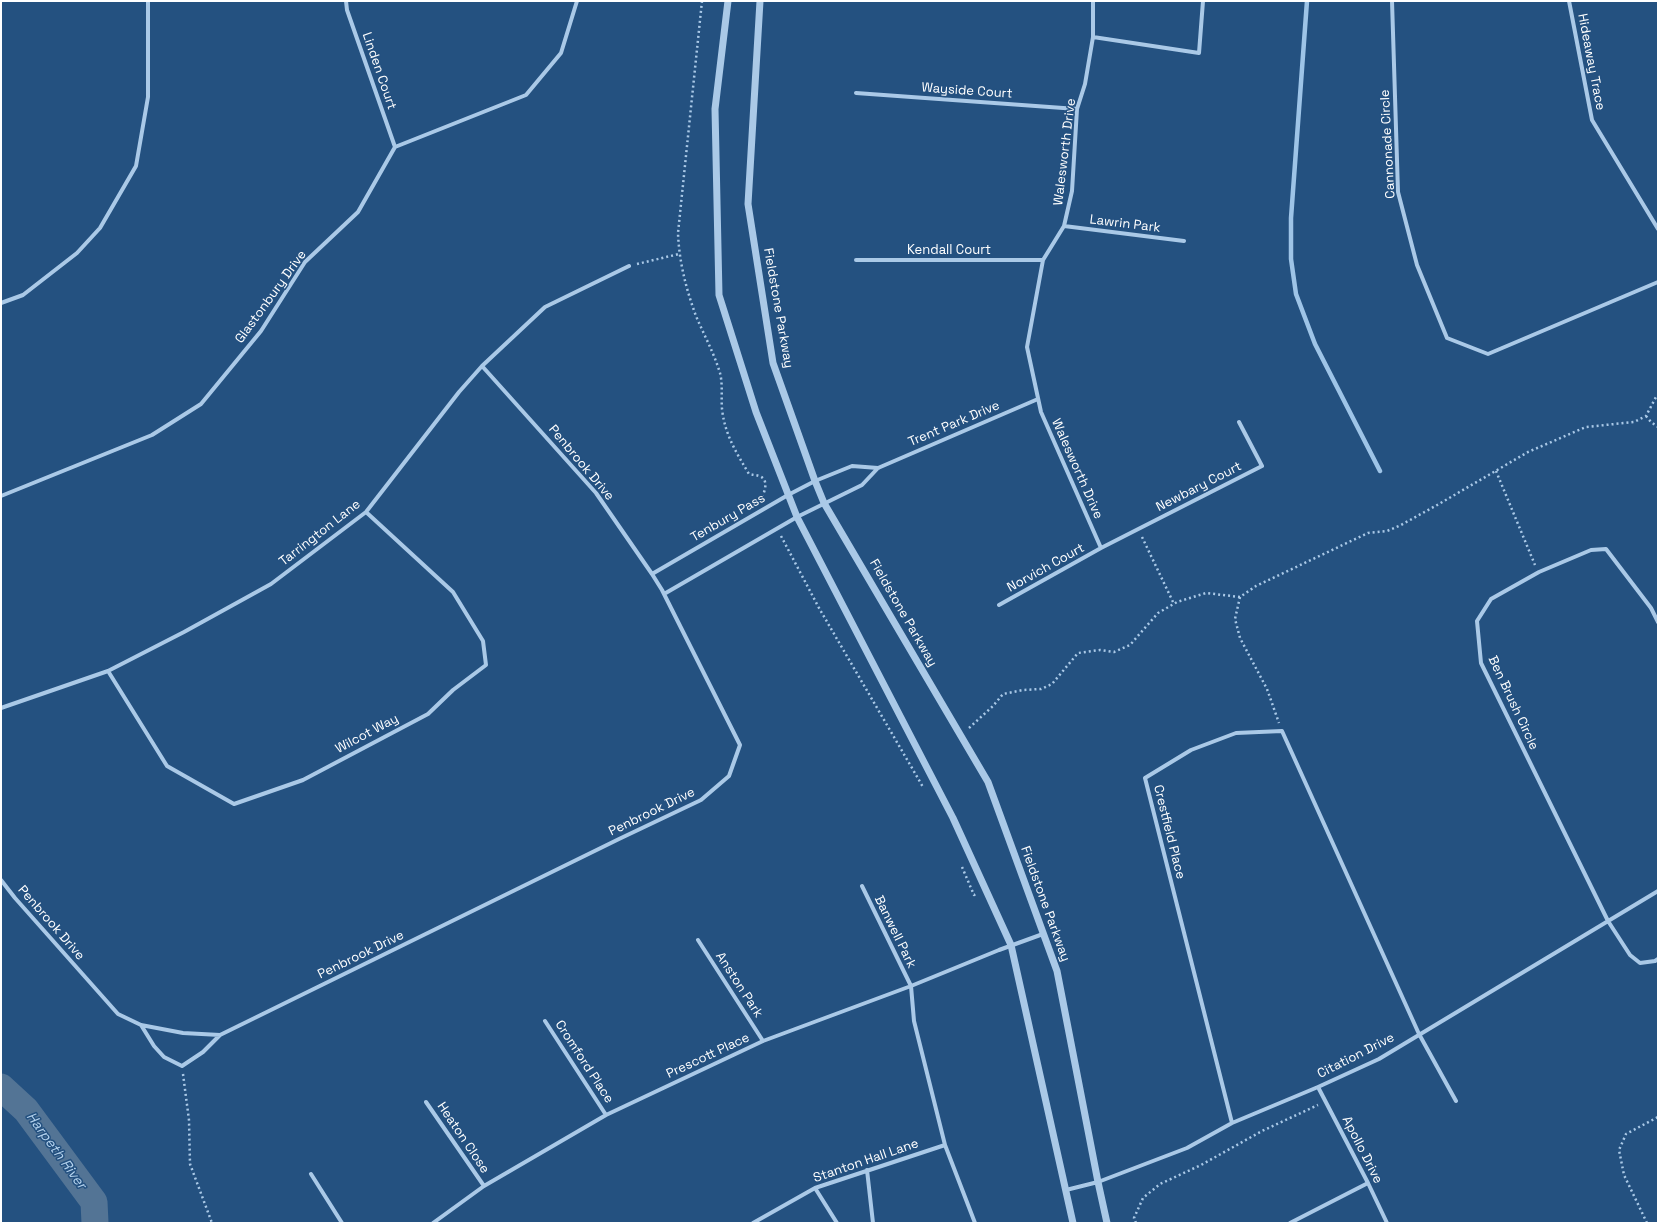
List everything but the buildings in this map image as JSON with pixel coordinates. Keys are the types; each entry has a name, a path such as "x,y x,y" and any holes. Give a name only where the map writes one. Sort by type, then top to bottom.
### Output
{"street":[{"path":"1,304 23,294 77,253 100,228 136,166 148,97 148,1"},
{"name":"Linden Court","path":"346,1 347,10 395,148"},
{"path":"395,148 526,96 560,53 577,1"},
{"path":"728,1 715,109 719,295 756,412 797,517 953,818 1011,945 1073,1223"},
{"name":"Fieldstone Parkway","path":"760,1 748,204 773,363 824,503 988,782 1057,971 1098,1182 1108,1223"},
{"name":"Walesworth Drive","path":"1093,1 1093,36 1085,84 1077,109 1072,191 1064,226 1043,260 1027,347 1041,412 1101,548"},
{"path":"1093,36 1199,53 1203,1"},
{"name":"Cannonade Circle","path":"1392,1 1398,192 1417,265 1447,338 1488,354 1658,282"},
{"name":"Hideaway Trace","path":"1569,1 1592,120 1658,229"},
{"name":"Wayside Court","path":"856,93 1077,109"},
{"name":"Glastonbury Drive","path":"1,496 152,436 201,404 261,331 305,262 358,212 395,148"},
{"name":"Lawrin Park","path":"1064,226 1184,242"},
{"name":"Kendall Court","path":"856,260 1043,260"},
{"name":"Tarrington Lane","path":"1,708 108,671 184,632 271,584 366,512 459,392 482,366 545,307 629,266"},
{"name":"Penbrook Drive","path":"182,1066 203,1052 220,1035 702,800 729,776 740,745 664,594 652,574 596,493 482,366"},
{"name":"Trent Park Drive","path":"824,503 862,485 878,468 1038,399"},
{"name":"Newbary Court","path":"1101,548 1262,466 1239,422"},
{"name":"Trent Park Drive","path":"815,481 852,466 878,468"},
{"name":"Tenbury Pass","path":"652,574 788,495 815,481"},
{"path":"664,594 824,503"},
{"name":"Wilcot Way","path":"108,671 167,766 234,804 303,780 428,714 453,690 486,665 483,641 453,592 366,512"},
{"name":"Norvich Court","path":"999,605 1101,548"},
{"name":"Ben Brush Circle","path":"1658,622 1651,608 1606,549 1591,550 1539,572 1491,599 1477,621 1481,663 1608,921 1630,955 1640,963 1655,962 1658,959"},
{"path":"1282,731 1419,1034 1456,1101"},
{"name":"Crestfield Place","path":"1232,1123 1145,778 1191,750 1236,733 1282,731"},
{"name":"Penbrook Drive","path":"1,880 15,898 118,1014 141,1025 183,1033 220,1035"},
{"name":"Banwell Park","path":"862,886 911,986"},
{"name":"Citation Drive","path":"1066,1190 1098,1182 1187,1148 1232,1123 1318,1087 1379,1059 1658,891"},
{"name":"Prescott Place","path":"433,1223 484,1186 606,1115 763,1041 911,986 1011,945 1044,934"},
{"name":"Anston Park","path":"698,940 763,1041"},
{"path":"911,986 914,1021 945,1145 975,1223"},
{"name":"Cromford Place","path":"545,1021 606,1115"},
{"path":"141,1025 154,1046 164,1057 182,1066"},
{"name":"Apollo Drive","path":"1318,1087 1387,1223"},
{"name":"Heaton Close","path":"426,1102 484,1186"},
{"name":"Stanton Hall Lane","path":"753,1223 815,1188 945,1145"},
{"path":"867,1170 873,1223"},
{"path":"310,1174 342,1223"},
{"path":"1290,1223 1368,1183"},
{"path":"815,1188 837,1223"}],"path":[{"path":"629,266 679,254"},
{"path":"964,732 993,706 1002,694 1023,690 1042,689 1052,684 1078,653 1100,650 1114,652 1130,645 1158,613 1174,604 1206,593 1240,597 1256,586 1308,561 1336,550 1368,533 1387,531 1401,525 1528,452 1586,427 1634,422 1646,416 1658,395"},
{"path":"1646,416 1658,427"},
{"path":"1496,471 1539,572"},
{"path":"1138,530 1174,604"},
{"path":"1240,597 1235,619 1240,638 1267,690 1282,731"},
{"path":"182,1066 189,1120 190,1164 212,1223"},
{"path":"1136,1223 1134,1218 1143,1198 1160,1184 1201,1165 1262,1131 1325,1101"},
{"path":"1647,1223 1624,1175 1618,1150 1626,1134 1658,1117"}],"waterway":[{"path":"1307,1 1291,218 1291,259 1296,294 1315,344 1380,471"},
{"name":"Harpeth River","path":"1,1087 26,1110 94,1202 95,1223"}]}
